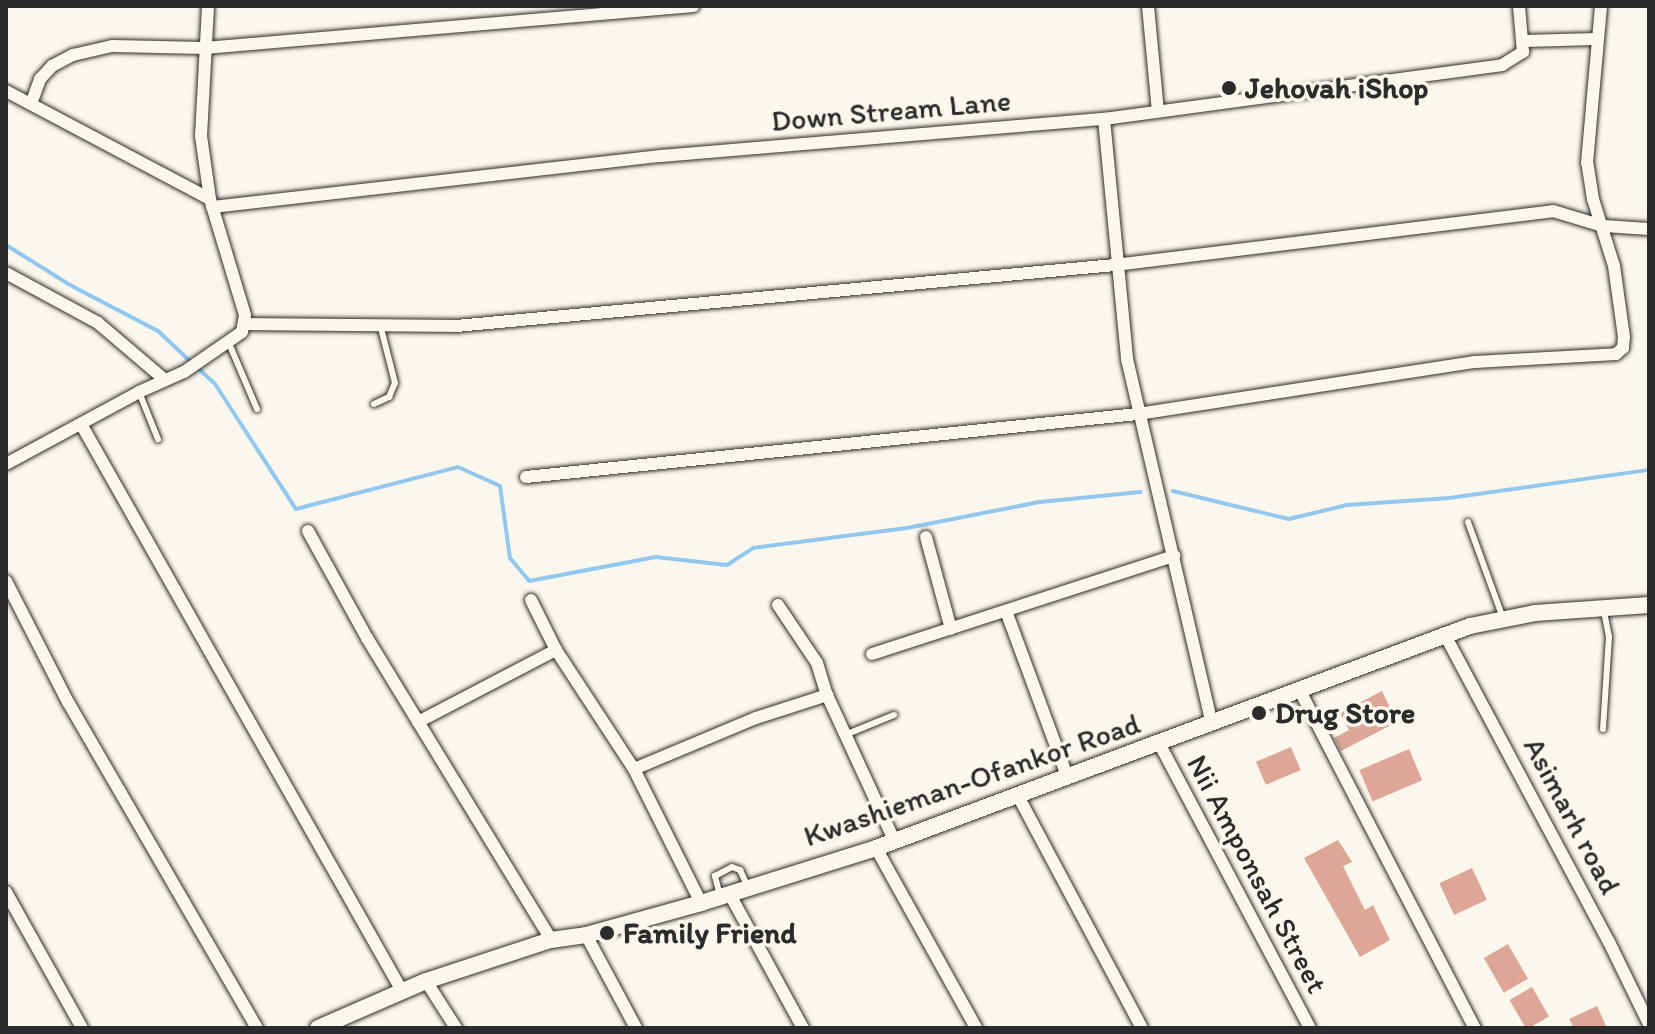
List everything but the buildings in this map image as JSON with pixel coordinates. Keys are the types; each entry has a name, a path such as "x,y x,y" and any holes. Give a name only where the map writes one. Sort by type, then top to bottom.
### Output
{"main road":[{"name":"Kwashieman-Ofankor Road","path":"318,1028 426,981 551,940 586,935 701,903 876,848 1445,635 1503,618 1649,605"}],"street":[{"path":"6,464 139,392 184,372 242,332 246,324 211,203 201,136 208,6"},
{"path":"31,104 40,79 52,66 73,55 112,46 205,48 693,6"},
{"path":"1148,6 1158,112"},
{"path":"1519,6 1522,41 1598,39"},
{"path":"526,477 1138,414 1475,362 1616,354 1623,348 1624,337 1611,248 1593,199 1587,163 1601,6"},
{"name":"Down Stream Lane","path":"211,203 661,156 1104,119 1502,65 1523,52 1522,41"},
{"path":"6,91 211,203"},
{"path":"1104,119 1115,265 1138,414 1212,724"},
{"path":"246,324 381,328 456,326 1115,265 1553,211 1603,226 1649,229"},
{"path":"6,273 98,323 165,380"},
{"path":"81,424 331,871 402,991"},
{"path":"308,531 418,722 551,940"},
{"path":"926,537 951,629"},
{"path":"872,654 1174,556"},
{"path":"6,581 68,702 257,1028"},
{"path":"531,600 556,650 634,769 701,903"},
{"path":"778,605 817,663 827,695 894,840"},
{"path":"1006,611 1067,776"},
{"name":"Asimarh road","path":"1445,635 1612,946 1649,1024"},
{"path":"418,722 556,650"},
{"path":"1300,691 1475,1028"},
{"path":"634,769 756,718 827,695"},
{"name":"Nii Amponsah Street","path":"1159,743 1310,1028"},
{"path":"1017,794 1142,1028"},
{"path":"876,848 976,1028"},
{"path":"6,892 82,1028"},
{"path":"725,895 803,1028"},
{"path":"586,935 636,1028"},
{"path":"426,981 456,1028"}],"lane":[{"path":"374,404 389,397 395,383 381,328"},
{"path":"228,341 257,409"},
{"path":"139,392 158,439"},
{"path":"1468,522 1503,618"},
{"path":"1603,729 1609,637 1604,607"},
{"path":"845,735 894,715"},
{"path":"725,895 715,879 717,872 737,868 748,887"}],"waterway":[{"path":"6,245 70,285 158,331 191,362"},
{"path":"198,368 215,384 296,509 458,467 500,486 510,558 529,581 656,557 727,565 753,548 907,528 1040,502 1141,492"},
{"path":"1173,491 1289,519 1347,505 1449,498 1649,470"}],"place":[{"name":"Jehovah iShop","path":"1229,88"},
{"name":"Drug Store","path":"1259,713"},
{"name":"Family Friend","path":"607,933"}]}
